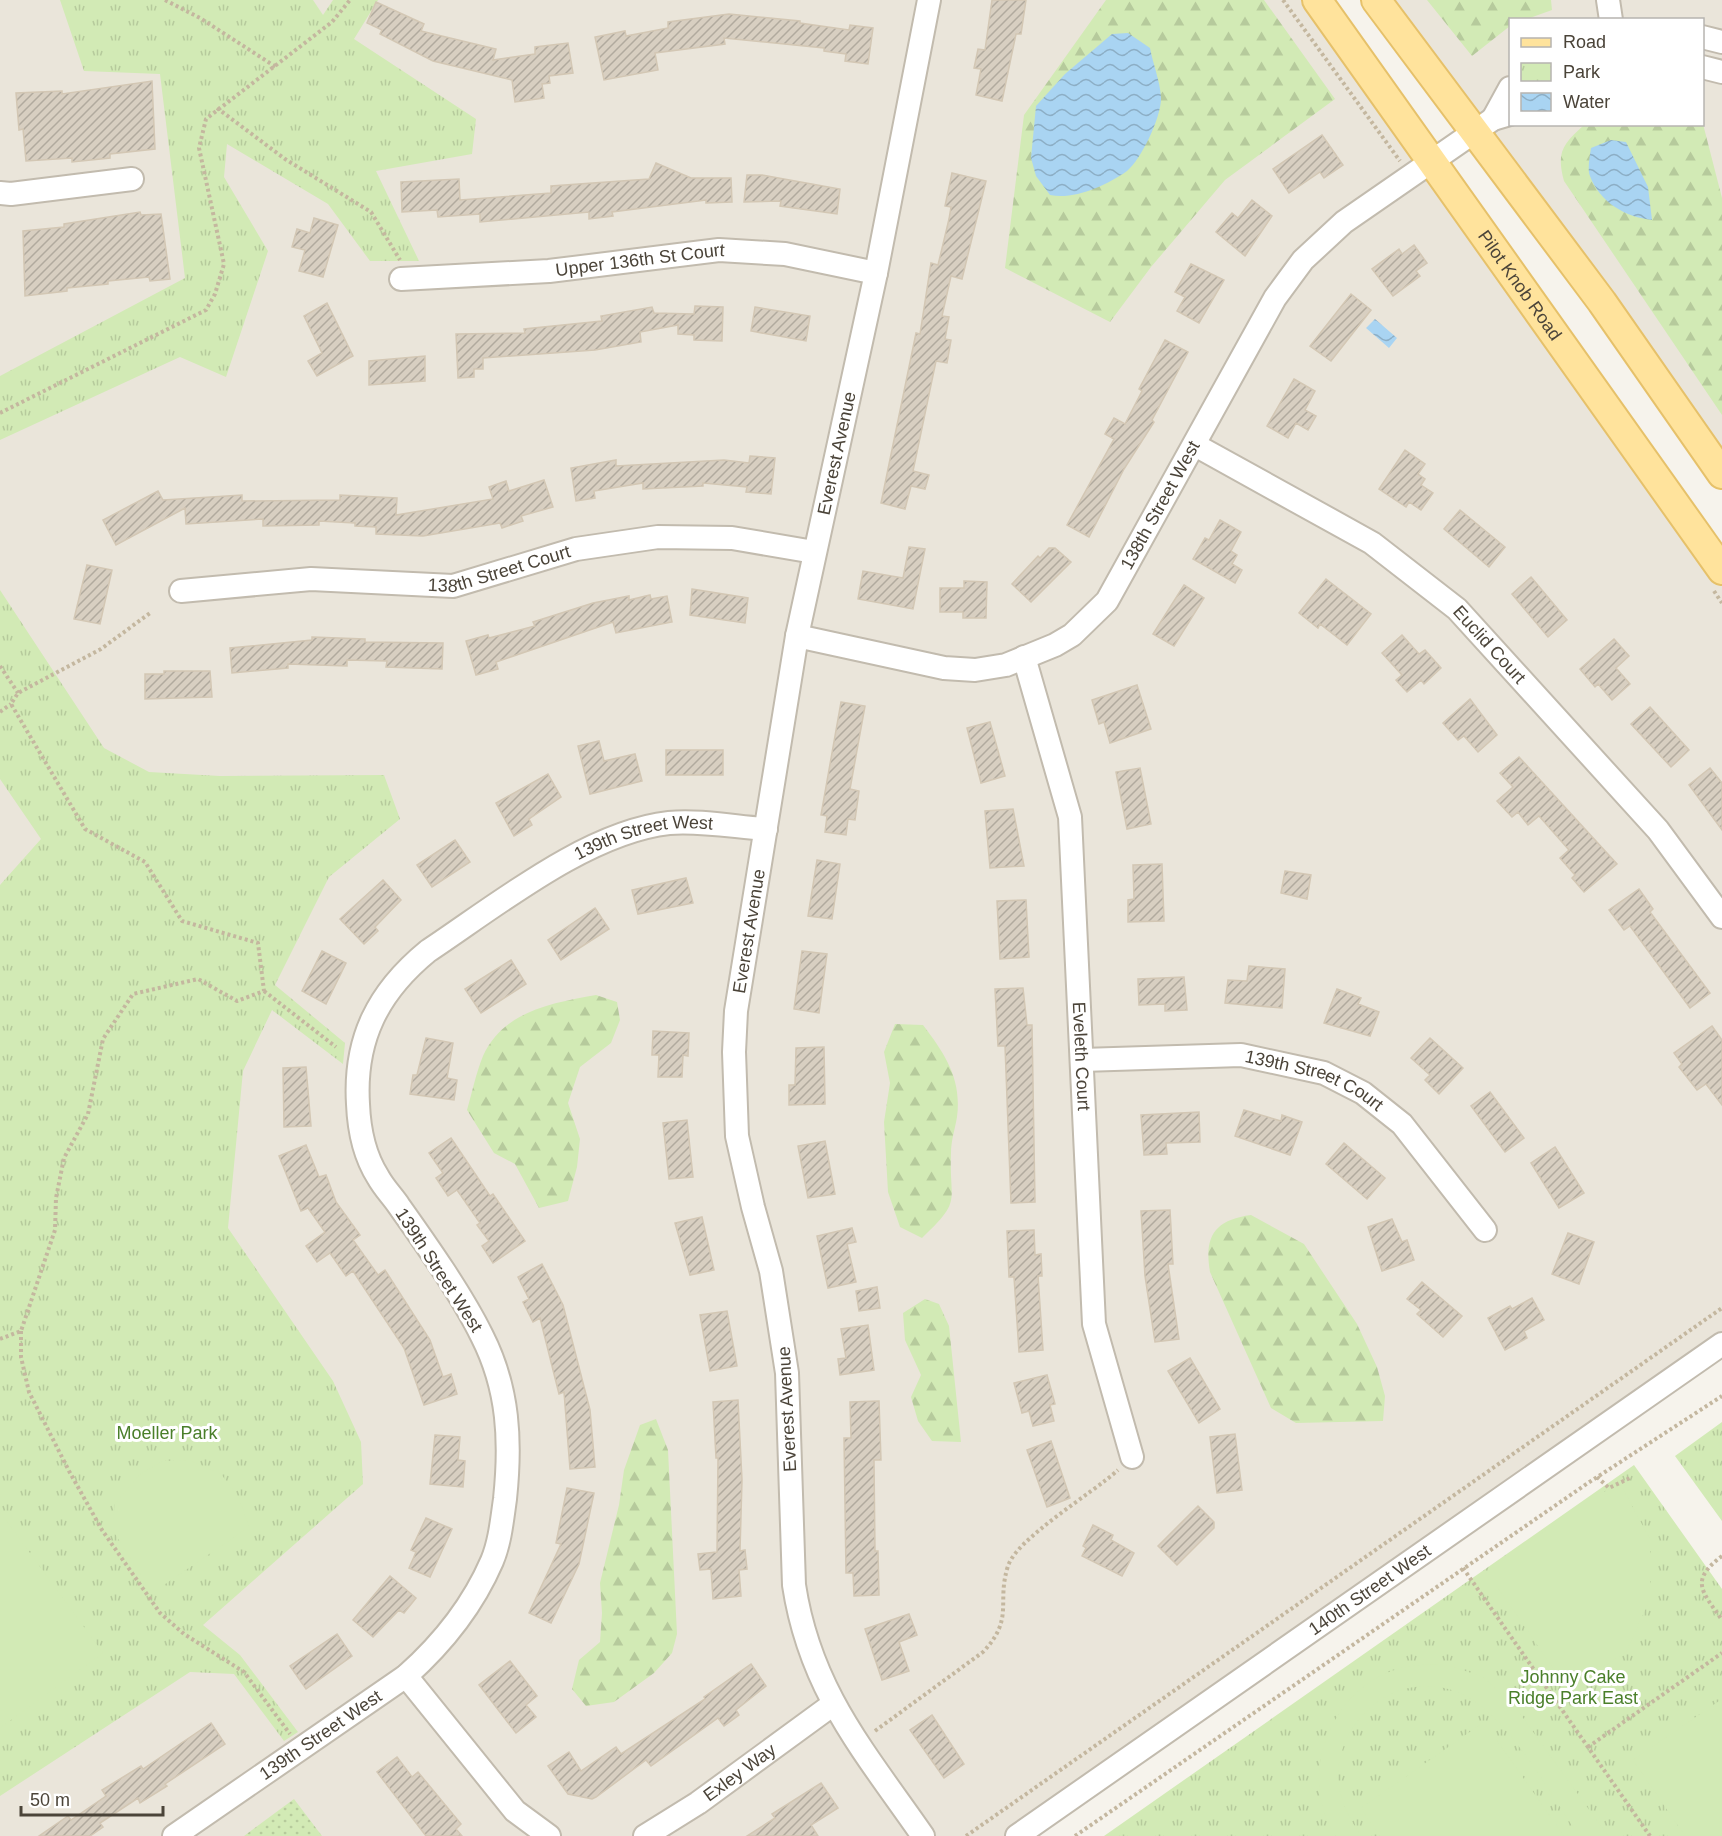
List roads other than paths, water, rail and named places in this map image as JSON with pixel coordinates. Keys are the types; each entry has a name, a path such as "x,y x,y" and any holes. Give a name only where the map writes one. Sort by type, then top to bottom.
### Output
{"main road":[{"name":"Pilot Knob Road","path":"1317,0 1420,169 1585,375 1722,570"},
{"path":"1376,0 1493,121 1611,315 1722,474"}],"street":[{"name":"Everest Avenue","path":"922,1836 832,1705 816,1671 798,1613 794,1585 784,1341 771,1271 753,1208 737,1136 734,1052 736,1011 797,636 876,273 929,0"},
{"path":"1608,0 1611,18"},
{"path":"1704,38 1722,42"},
{"path":"1704,68 1722,72"},
{"path":"1493,121 1509,90"},
{"name":"138th Street West","path":"797,636 944,668 975,670 1006,664 1072,635 1107,601 1275,298 1303,260 1344,222 1493,121"},
{"path":"0,193 11,194 132,180"},
{"name":"Upper 136th St Court","path":"401,269 549,271 719,250 785,254 876,273"},
{"name":"Euclid Court","path":"1195,445 1372,543 1457,609 1658,830 1722,917"},
{"name":"138th Street Court","path":"181,591 311,579 453,586 576,549 658,537 732,538 814,552"},
{"name":"Eveleth Court","path":"1024,657 1070,817 1094,1324 1132,1457"},
{"name":"139th Street West","path":"174,1836 406,1676 423,1661 466,1609 493,1559 502,1527 509,1440 508,1415 501,1389 482,1335 400,1208 377,1177 363,1142 357,1069 367,1028 395,982 428,951 558,866 602,843 670,823 766,829"},
{"name":"139th Street Court","path":"1082,1060 1241,1055 1324,1073 1363,1093 1402,1124 1485,1230"},
{"name":"140th Street West","path":"1017,1836 1722,1344"},
{"path":"406,1676 515,1811 549,1836"},
{"name":"Exley Way","path":"645,1836 698,1803 832,1705"}],"water":[{"path":"1128,33 1150,48 1159,85 1160,105 1150,137 1133,165 1119,177 1079,194 1050,195 1036,176 1031,158 1036,106 1065,74 1112,34"},
{"path":"1611,140 1626,142 1648,187 1652,220 1633,216 1615,207 1594,186 1589,170 1591,148"},
{"path":"1375,319 1397,338 1389,348 1366,328"}],"park label":[{"name":"Moeller Park","path":"167,1433"},
{"name":"Johnny Cake Ridge Park East","path":"1573,1687"}]}
